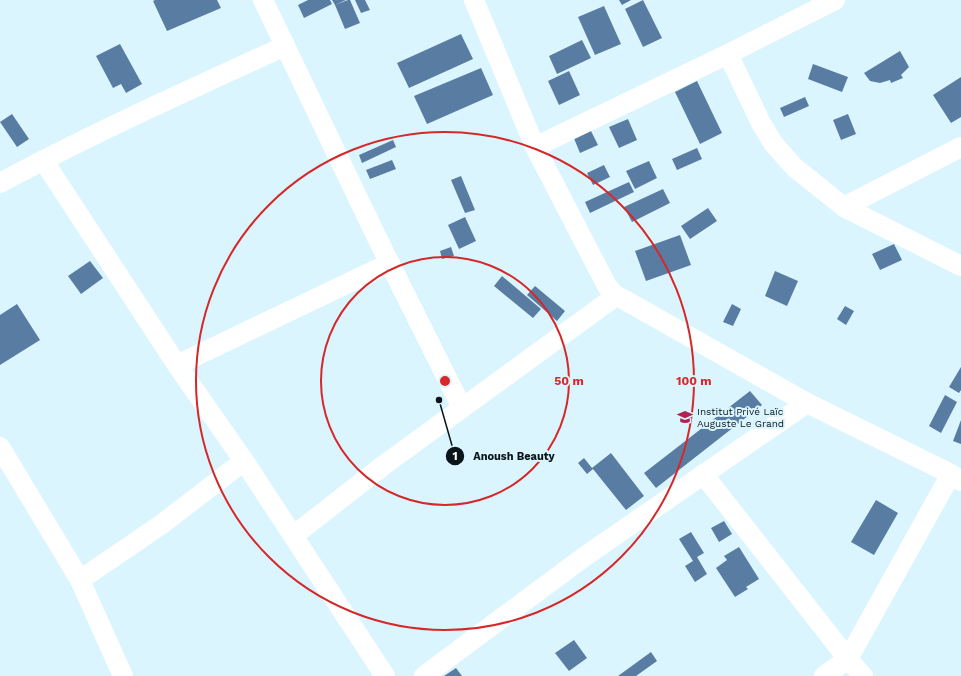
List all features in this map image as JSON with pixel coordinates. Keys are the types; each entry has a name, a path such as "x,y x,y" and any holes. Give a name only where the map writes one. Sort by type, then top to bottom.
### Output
{"street":[{"path":"263,0 462,408"},
{"path":"474,0 535,147 607,286 616,296 807,403 956,478 848,660 824,676"},
{"path":"535,147 728,54 835,0"},
{"path":"0,183 43,160 159,103 285,46"},
{"path":"728,54 761,123 773,143 794,167 844,207 961,266"},
{"path":"844,207 961,147"},
{"path":"43,160 177,365 244,461 385,676"},
{"path":"177,365 390,262"},
{"path":"293,536 462,408 616,296"},
{"path":"424,676 584,557 807,403"},
{"path":"0,447 80,580 123,676"},
{"path":"80,580 162,524 244,461"},
{"path":"703,474 848,660 863,676"}],"building":[{"path":"217,0 221,8 167,31 153,1"},
{"path":"308,0 330,0 332,4 304,18 298,5"},
{"path":"332,0 346,0 335,5"},
{"path":"350,0 360,23 345,29 335,5"},
{"path":"355,0 365,0 370,10 361,13"},
{"path":"619,0 631,0 622,5"},
{"path":"643,0 662,38 643,47 625,9"},
{"path":"604,6 621,44 595,55 578,17"},
{"path":"461,34 473,59 409,88 397,63"},
{"path":"582,40 591,58 557,74 549,56"},
{"path":"120,44 142,84 126,93 121,84 113,88 96,56"},
{"path":"900,51 909,67 901,75 903,78 891,83 890,80 880,83 870,81 864,73"},
{"path":"813,64 848,77 842,92 808,79"},
{"path":"481,68 493,95 427,124 414,96"},
{"path":"569,71 580,95 559,105 548,81"},
{"path":"961,77 961,117 951,123 933,95"},
{"path":"697,81 722,133 700,144 675,92"},
{"path":"805,97 809,106 784,117 780,108"},
{"path":"12,114 29,139 17,147 0,122"},
{"path":"848,114 856,134 841,140 833,120"},
{"path":"628,119 637,140 619,148 609,127"},
{"path":"590,129 598,145 580,153 573,136"},
{"path":"393,140 396,147 362,163 359,155"},
{"path":"697,148 702,159 677,170 672,159"},
{"path":"392,160 396,169 370,179 366,170"},
{"path":"649,161 657,178 635,189 626,171"},
{"path":"604,165 610,177 593,185 587,173"},
{"path":"461,176 475,210 465,213 451,180"},
{"path":"629,182 634,192 590,213 585,202"},
{"path":"663,189 670,203 632,222 624,207"},
{"path":"708,208 717,221 690,239 681,226"},
{"path":"465,217 476,241 459,249 448,225"},
{"path":"680,235 691,265 646,281 635,251"},
{"path":"894,244 902,260 880,270 872,254"},
{"path":"451,247 454,256 442,259 440,251"},
{"path":"90,261 103,278 81,294 68,276"},
{"path":"775,271 798,281 787,306 765,296"},
{"path":"502,276 541,309 533,318 494,286"},
{"path":"535,286 565,311 557,321 527,295"},
{"path":"17,304 40,340 0,365 0,315"},
{"path":"732,304 741,309 733,326 723,322"},
{"path":"845,306 854,311 846,325 837,319"},
{"path":"961,367 961,390 959,393 949,387"},
{"path":"750,391 762,405 656,488 644,473"},
{"path":"945,395 957,402 941,433 929,426"},
{"path":"961,420 961,444 953,441"},
{"path":"611,453 644,496 626,510 593,469 587,474 578,463 584,458 592,468"},
{"path":"876,500 898,513 874,555 851,542"},
{"path":"724,521 732,534 719,542 711,528"},
{"path":"691,532 704,553 697,557 707,574 695,582 685,566 693,561 679,539"},
{"path":"739,547 759,579 746,587 748,589 735,597 716,568 727,560 724,556"},
{"path":"574,640 587,658 569,671 555,653"},
{"path":"651,652 657,661 636,676 618,676"},
{"path":"456,668 462,676 444,676"}],"place":[{"name":"Anoush Beauty","path":"439,400"},
{"name":"Institut Privé Laïc Auguste Le Grand","path":"685,417"}]}
